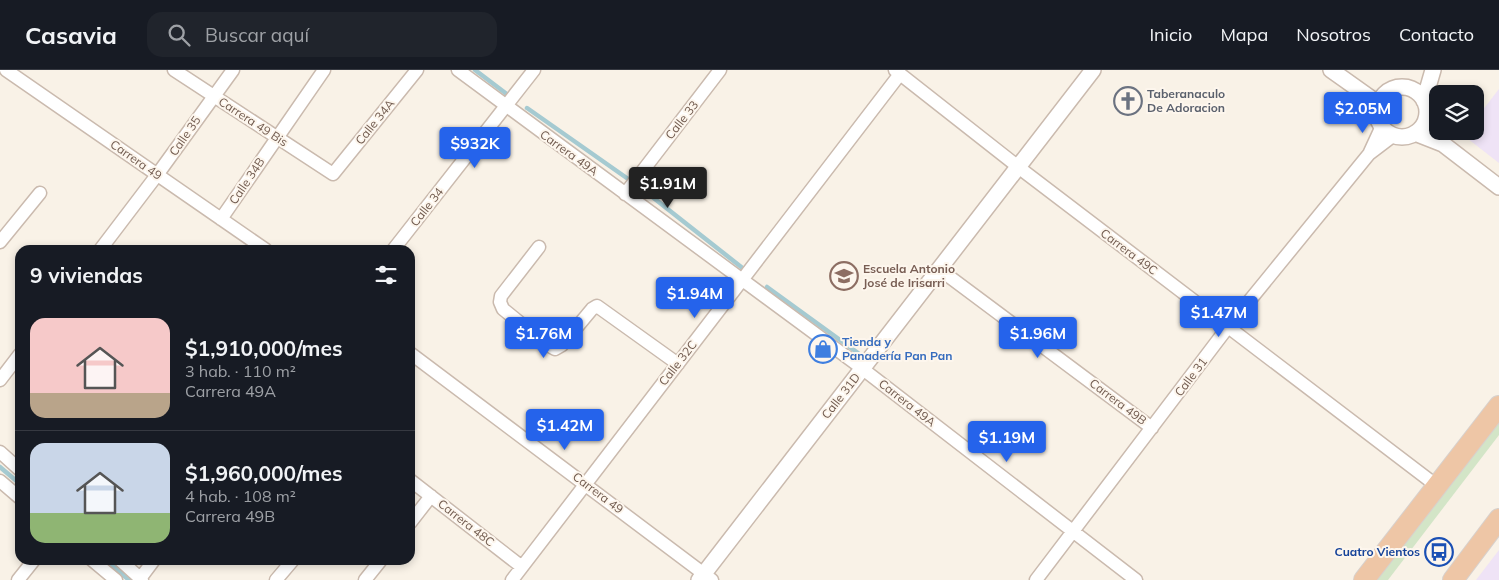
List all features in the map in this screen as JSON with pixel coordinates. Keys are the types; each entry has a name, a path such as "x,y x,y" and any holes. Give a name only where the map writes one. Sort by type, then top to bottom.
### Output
{"highway":[{"path":"1364,580 1499,406"},
{"path":"1453,580 1499,519"}],"street":[{"name":"Carrera 49","path":"6,70 259,245"},
{"name":"Carrera 49 Bis","path":"174,70 333,174"},
{"name":"Calle 35","path":"104,245 157,175 232,70"},
{"name":"Calle 34B","path":"221,219 324,70"},
{"name":"Calle 34A","path":"333,174 417,70"},
{"name":"Carrera 49A","path":"458,70 862,368 1136,580"},
{"name":"Calle 34","path":"397,245 534,70"},
{"name":"Calle 33","path":"625,194 720,70"},
{"name":"Calle 31D","path":"705,578 862,368 1093,70"},
{"path":"1331,70 1359,89 1383,98"},
{"path":"1410,88 1429,70"},
{"path":"1433,70 1426,106 1424,123 1415,133 1405,136 1394,135 1382,126 1378,115 1383,98 1398,87 1410,88 1419,93 1426,106 1443,144"},
{"name":"Carrera 49C","path":"897,72 1018,167 1437,486"},
{"name":"Calle 32C","path":"512,580 742,280 897,72"},
{"name":"Calle 31","path":"1369,154 1382,126"},
{"path":"1415,133 1443,144 1499,187"},
{"name":"Calle 31","path":"1036,580 1228,328 1369,154 1394,135"},
{"path":"0,242 40,193"},
{"path":"538,247 501,296 500,302 503,309 546,344 555,349 562,346 592,309 598,306 678,364"},
{"name":"Carrera 49B","path":"939,269 1152,428"},
{"name":"Carrera 49","path":"415,357 585,483 705,578"},
{"path":"0,380 15,360"},
{"path":"0,452 15,466"},
{"path":"0,481 15,494"},
{"name":"Carrera 48C","path":"415,484 522,567"},
{"path":"415,517 431,496"},
{"path":"18,580 30,565"},
{"path":"98,565 116,580"},
{"path":"125,565 140,579 150,565"},
{"path":"276,580 289,565"},
{"path":"365,580 377,565"}],"shaded area":[{"path":"1499,89 1499,163 1469,140 1484,140 1484,108"},
{"path":"1499,550 1499,580 1476,580"}],"green space":[{"path":"1499,420 1499,435 1388,580 1377,580"}],"waterway":[{"path":"475,70 508,95"},
{"path":"527,108 631,181"},
{"path":"646,192 745,270"},
{"path":"767,287 858,353"},
{"path":"0,467 15,480"},
{"path":"112,565 129,580"}],"place":[{"name":"Taberanaculo De Adoracion","path":"1128,101"},
{"name":"Escuela Antonio José de Irisarri","path":"844,276"},
{"name":"Tienda y Panadería Pan Pan","path":"823,349"},
{"name":"Cuatro Vientos","path":"1439,552"}]}
